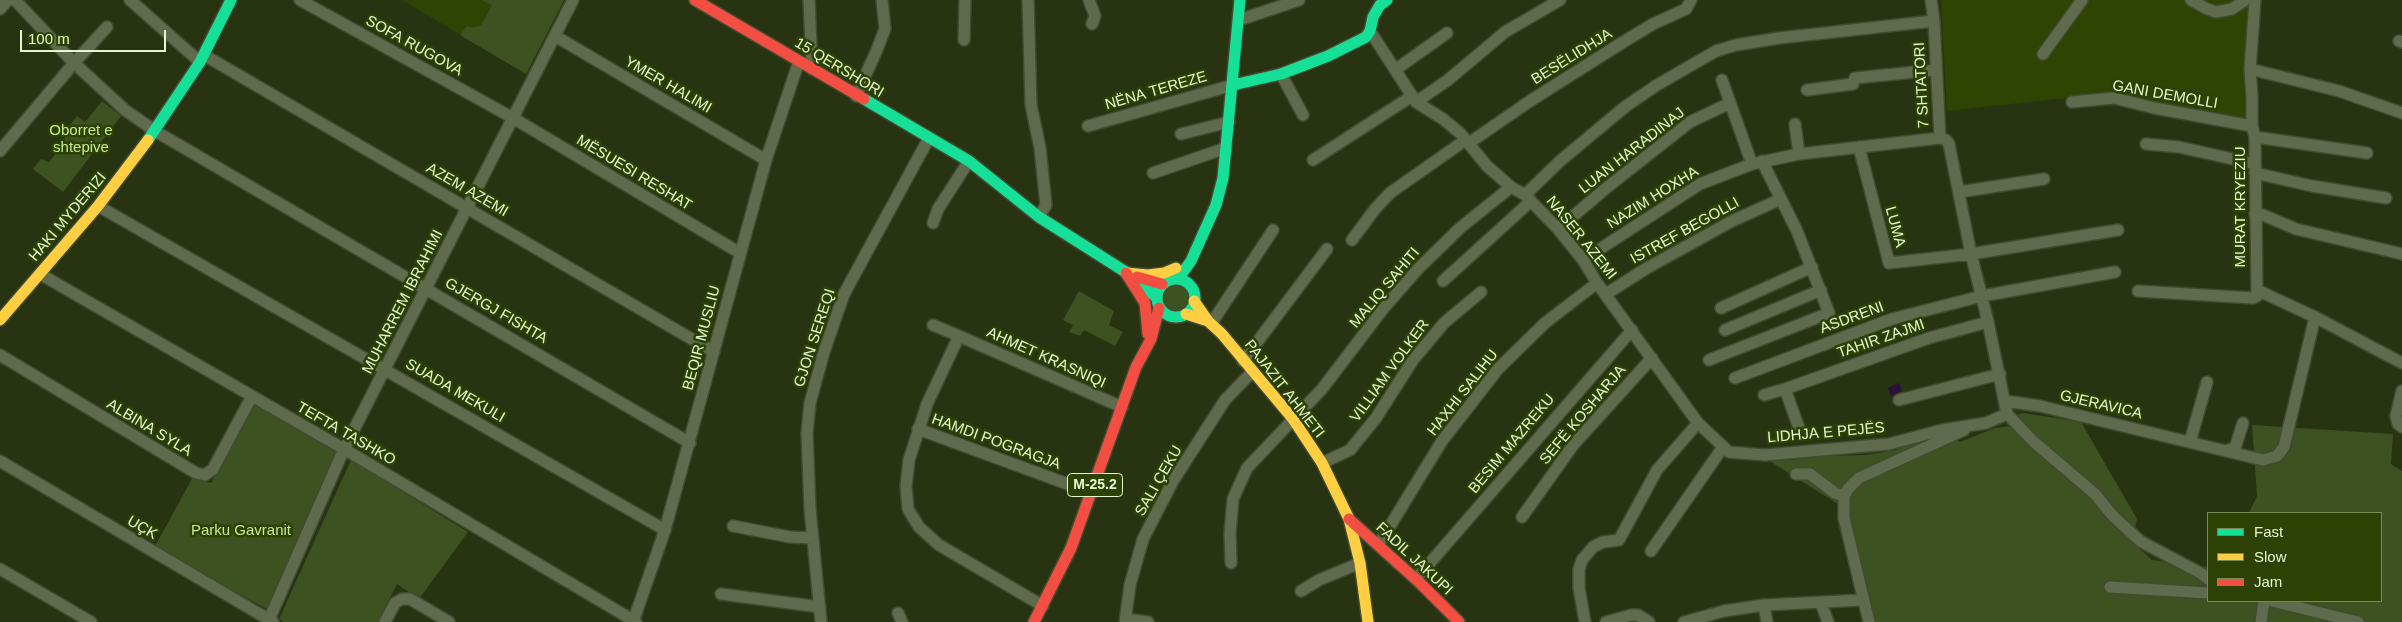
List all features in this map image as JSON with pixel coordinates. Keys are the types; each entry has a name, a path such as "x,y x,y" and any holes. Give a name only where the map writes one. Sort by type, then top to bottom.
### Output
{"street":[{"path":"0,9 8,0"},
{"name":"GJERGJ FISHTA","path":"15,0 74,63 125,110 155,131 690,443"},
{"name":"AZEM AZEMI","path":"130,0 202,59 468,208 714,352"},
{"name":"HAKI MYDERIZI","path":"1,318 98,206 155,131 202,59 231,0"},
{"name":"SOFA RUGOVA","path":"300,0 513,118"},
{"name":"MUHARREM IBRAHIMI","path":"270,621 344,449 574,0"},
{"name":"15 QERSHORI","path":"694,0 969,161 1039,217 1093,253 1129,274 1162,284"},
{"path":"809,0 812,69"},
{"path":"856,96 885,29 882,0"},
{"path":"964,40 965,0"},
{"path":"1028,0 1032,105 1040,148 1046,205 1039,217"},
{"path":"1090,0 1095,16 1092,24"},
{"path":"1178,279 1192,259 1216,204 1223,178 1240,0"},
{"path":"1238,20 1299,0"},
{"path":"1233,85 1281,74 1328,56 1366,36 1370,32 1373,17 1380,5 1387,0"},
{"path":"1313,160 1448,80 1505,32 1560,0"},
{"name":"BESËLIDHJA","path":"1352,240 1375,209 1390,194 1530,100 1636,34 1686,10 1691,0"},
{"name":"7 SHTATORI","path":"1931,0 1934,21 1935,70 1940,138 1946,140 1949,144 1971,254 2005,401"},
{"path":"2043,54 2082,0"},
{"path":"2191,0 2216,12 2232,10 2252,2"},
{"name":"MURAT KRYEZIU","path":"2252,2 2250,69 2254,132 2257,290"},
{"path":"1443,281 1528,198 1560,161 1626,106 1657,85 1716,51 1736,45 1779,38 1934,21"},
{"path":"0,151 107,27"},
{"name":"NASER AZEMI","path":"1370,32 1414,99 1460,133 1487,166 1511,187 1528,198 1558,229 1583,260 1597,283 1698,423 1723,447"},
{"path":"1395,70 1447,33"},
{"name":"YMER HALIMI","path":"555,36 766,160"},
{"name":"BEQIR MUSLIU","path":"634,622 665,530 766,160 799,61"},
{"path":"2250,69 2339,91 2402,113"},
{"path":"1808,90 1853,84 1855,78 1935,70"},
{"path":"1281,74 1303,115"},
{"path":"1710,360 1829,313 1812,267 1781,199 1757,162 1730,103 1722,80"},
{"name":"NËNA TEREZE","path":"1088,126 1233,85"},
{"name":"GANI DEMOLLI","path":"2072,102 2114,98 2254,132 2367,153"},
{"name":"LUAN HARADINAJ","path":"1558,229 1690,122 1730,103"},
{"name":"MËSUESI RESHAT","path":"513,118 740,253"},
{"path":"1181,134 1229,122"},
{"path":"1795,124 1799,154"},
{"name":"GJON SEREQI","path":"821,622 813,538 807,433 810,403 824,352 844,294 929,138"},
{"name":"NAZIM HOXHA","path":"1583,260 1700,184 1757,162 1799,154 1940,138"},
{"path":"2146,144 2179,146 2312,186 2386,198"},
{"name":"LUMA","path":"1859,147 1889,264 1971,254"},
{"path":"1153,173 1226,148"},
{"path":"933,223 938,209 969,161"},
{"path":"1958,192 2044,179"},
{"name":"MALIQ SAHITI","path":"1231,563 1230,514 1236,489 1247,468 1322,389 1382,309 1418,269 1460,228 1511,187"},
{"name":"ISTREF BEGOLLI","path":"1606,294 1647,268 1732,221 1781,199"},
{"name":"SUADA MEKULI","path":"98,206 665,530"},
{"path":"2255,214 2263,215 2296,228 2402,254"},
{"path":"1209,322 1272,230"},
{"path":"1971,254 2118,230"},
{"path":"1243,361 1327,249"},
{"path":"1129,274 1148,275 1164,273 1192,259"},
{"path":"1192,259 1190,286 1194,301"},
{"path":"1721,308 1812,267"},
{"name":"ASDRENI","path":"1736,378 1892,319 1982,296 2115,272"},
{"name":"TEFTA TASHKO","path":"40,274 344,449 634,622"},
{"path":"1129,274 1145,303 1150,342"},
{"name":"15 QERSHORI","path":"1129,274 1158,303"},
{"path":"1162,284 1178,279 1190,286"},
{"name":"HAXHI SALIHU","path":"1379,544 1442,442 1498,368 1545,323 1597,283"},
{"name":"M-25.2","path":"1034,621 1071,548 1136,367 1150,342 1162,284"},
{"path":"1725,330 1821,290"},
{"path":"2138,291 2253,298 2257,296 2257,290 2315,317 2402,363"},
{"name":"VILLIAM VOLKER","path":"1322,463 1350,450 1376,418 1413,360 1444,323 1481,292"},
{"name":"PAJAZIT AHMETI","path":"1194,301 1209,322 1253,371 1292,419 1322,463 1349,519 1360,564 1368,622"},
{"name":"M-25.2","path":"1150,342 1181,316 1194,301"},
{"path":"1158,303 1167,315 1181,316"},
{"name":"PAJAZIT AHMETI","path":"1181,316 1209,322"},
{"name":"GJERAVICA","path":"2005,401 2040,406 2263,460 2277,456 2284,447 2315,317"},
{"name":"TAHIR ZAJMI","path":"1764,395 1786,390 1929,338 1988,322"},
{"name":"AHMET KRASNIQI","path":"933,325 1122,407"},
{"name":"BESIM MAZREKU","path":"1416,579 1632,330"},
{"path":"959,336 927,404 918,429 909,460 906,486 908,509 919,527 939,545 1043,606"},
{"name":"ALBINA SYLA","path":"0,355 196,473 205,475 213,469 252,396"},
{"name":"SEFË KOSHARJA","path":"1522,517 1574,444 1652,358"},
{"name":"SALI ÇEKU","path":"1126,621 1130,584 1143,539 1156,513 1173,482 1225,400 1253,371"},
{"path":"1899,400 2000,374"},
{"path":"2190,442 2206,382"},
{"path":"1786,390 1800,428"},
{"path":"2402,391 2396,416 2398,424 2402,427"},
{"path":"2005,401 2006,414 2034,442 2095,494 2113,516 2140,541 2187,565 2207,578"},
{"name":"LIDHJA E PEJËS","path":"1723,447 1729,452 1765,454 1857,448 1889,444 1942,430 1986,423 2006,414"},
{"path":"2226,452 2235,448 2243,422"},
{"path":"1584,622 1578,582 1582,560 1593,547 1603,542 1620,540 1657,470 1698,423"},
{"path":"1869,622 1862,600 1844,518 1844,496 1859,478 1964,431 1967,427"},
{"name":"HAMDI POGRAGJA","path":"918,429 1092,493"},
{"path":"1651,551 1723,447"},
{"name":"UÇK","path":"0,461 270,621"},
{"path":"1796,474 1810,474 1835,493 1844,496"},
{"name":"FADIL JAKUPI","path":"1349,519 1416,579 1454,621"},
{"path":"733,526 790,537 813,538"},
{"path":"1301,591 1319,580 1360,564"},
{"path":"0,569 91,622"},
{"path":"2110,587 2207,593"},
{"path":"721,594 820,608"},
{"path":"385,622 395,603 402,599 410,599 449,622"},
{"path":"1684,622 1764,605 1821,604 1862,600"},
{"path":"2261,622 2264,602"},
{"path":"2276,602 2358,622"},
{"path":"1821,604 1828,622"},
{"path":"1764,605 1767,622"},
{"path":"1606,622 1638,615 1649,622"},
{"path":"1126,621 1148,622"}],"shaded area":[{"path":"402,0 564,0 526,74"},
{"path":"1941,0 2256,0 2248,30 2244,64 2246,121 2153,105 2111,93 1947,111"},
{"path":"1899,383 1902,391 1891,396 1888,388"}],"green space":[{"path":"481,0 564,0 526,74 460,35 467,26 472,28 481,25 487,15 492,5"},
{"name":"Oborret e shtepive","path":"102,101 121,116 63,192 33,169 41,159 49,162 63,145 66,130 77,116 85,122"},
{"path":"1176,283 1182,284 1190,292 1190,304 1182,312 1176,313 1170,312 1162,304 1161,298 1162,292 1170,284"},
{"path":"1079,291 1114,311 1109,325 1123,332 1115,346 1084,330 1080,336 1069,332 1073,325 1063,320"},
{"name":"Parku Gavranit","path":"254,404 338,451 267,609 154,548 193,477 211,483"},
{"path":"2024,413 2081,422 2137,519 2132,542 2152,560 2207,567 2207,602 2382,602 2382,512 2249,512 2257,496 2252,425 2393,434 2391,464 2402,471 2402,622 1874,622 1846,509 1763,457 1789,460 1824,456 1866,455 1896,450 1911,441 1946,433 1960,442 1995,428 2012,426 2015,415"},
{"path":"351,460 468,532 419,599 397,584 378,622 283,622 279,619"}],"traffic: fast":[{"path":"148,140 200,62 231,0"},
{"path":"1178,279 1191,261 1216,205 1223,178 1240,0"},
{"path":"1233,85 1281,74 1328,56 1366,37 1370,31 1373,17 1380,5 1387,0"},
{"path":"864,99 969,161 1039,217 1132,276 1157,298"},
{"path":"1176,279 1183,280 1189,285 1194,291 1195,298 1194,305 1189,311 1183,316 1176,317 1169,316 1163,311 1158,305 1157,298 1158,291 1163,285 1169,280 1176,279"}],"traffic: slow":[{"path":"0,320 98,206 148,140"},
{"path":"1126,273 1148,275 1164,273 1176,268"},
{"path":"1194,301 1208,321 1222,334 1293,419 1322,463 1349,519 1360,563 1368,622"},
{"path":"1186,314 1208,321"}],"traffic: jam":[{"path":"695,0 864,99"},
{"path":"1126,273 1145,303 1148,334"},
{"path":"1137,277 1162,284"},
{"path":"1034,622 1071,548 1136,367 1151,339 1159,308"},
{"path":"1349,519 1421,584 1459,622"}]}
